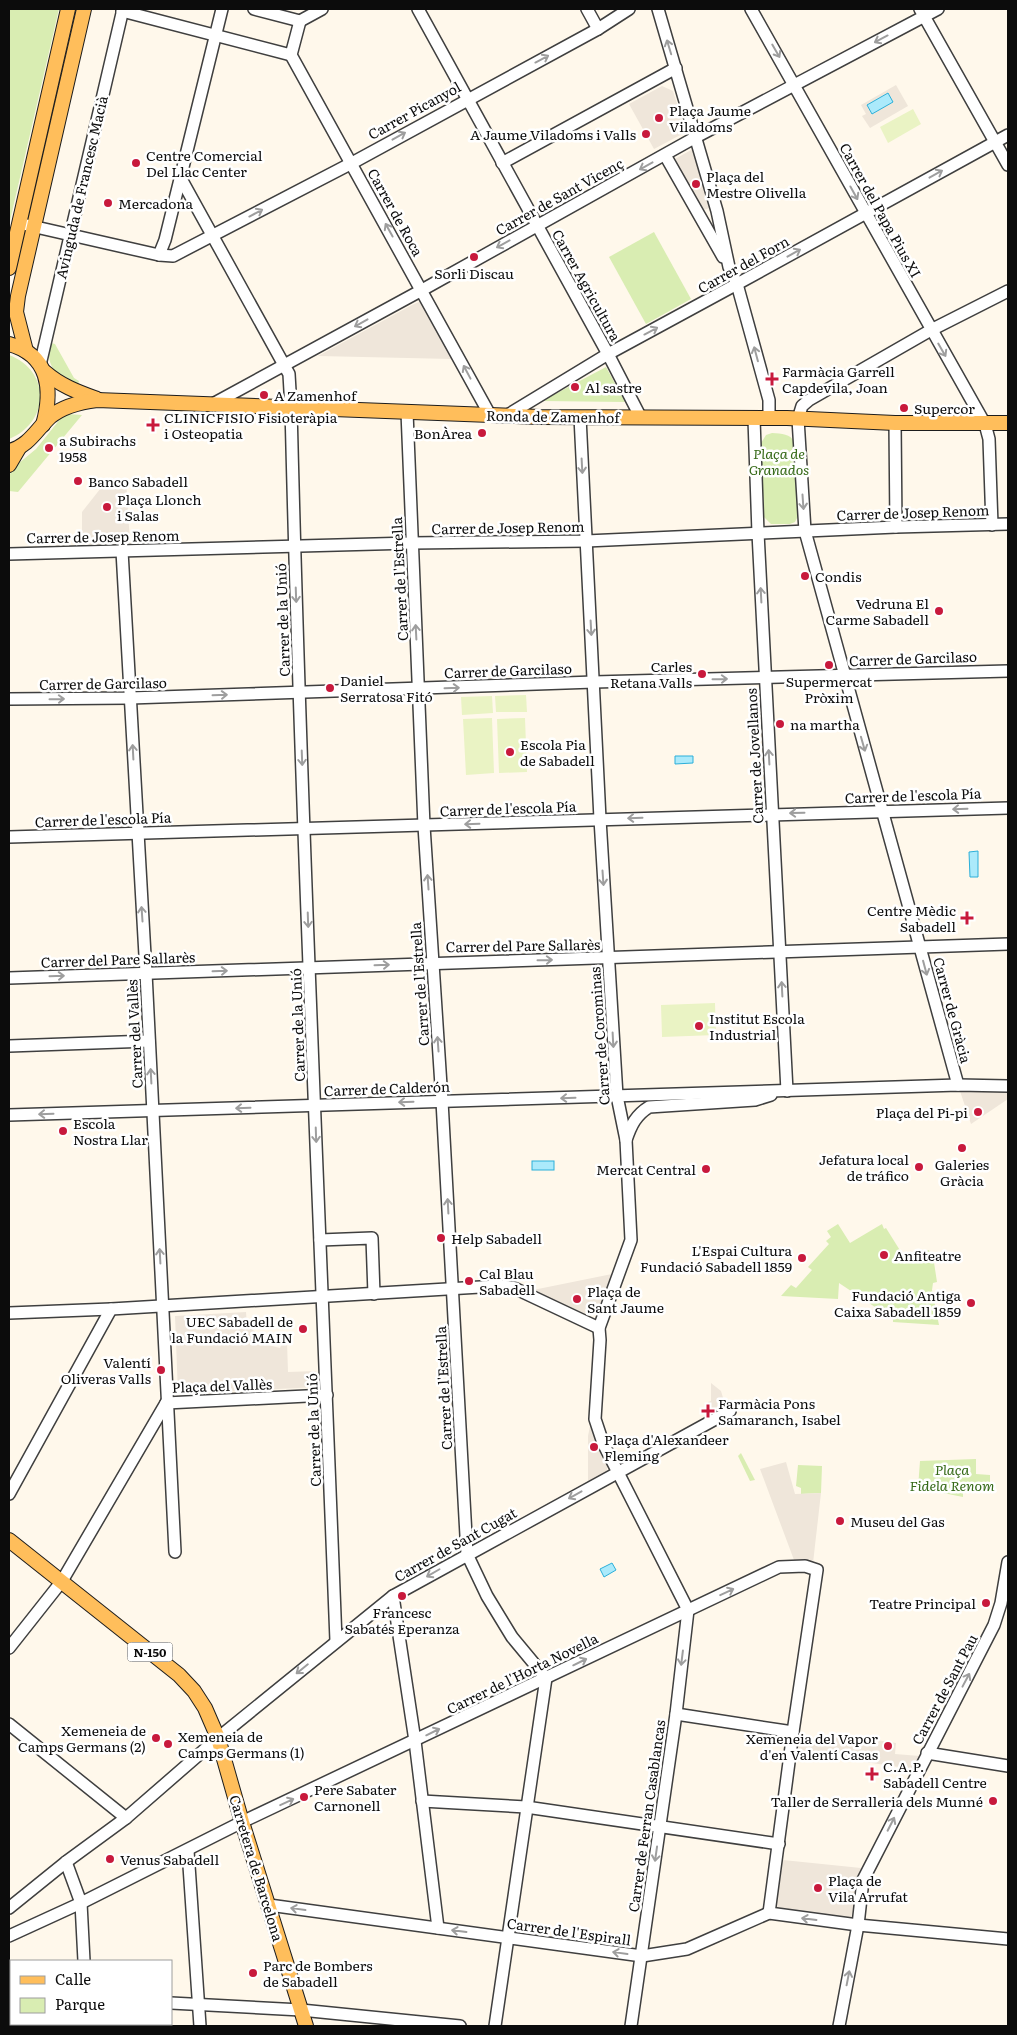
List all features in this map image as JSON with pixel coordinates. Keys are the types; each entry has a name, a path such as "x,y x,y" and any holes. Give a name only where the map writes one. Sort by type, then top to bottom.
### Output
{"main road":[{"path":"9,268 68,9"},
{"path":"26,351 16,312 16,304 84,9"},
{"path":"9,344 26,351"},
{"name":"Ronda de Zamenhof","path":"26,351 57,382 97,400"},
{"path":"43,369 47,402 43,426"},
{"name":"Ronda de Zamenhof","path":"9,465 14,449 32,438 59,412 73,405 97,400 506,416 798,419 895,423 1008,423"},
{"name":"N-150","path":"9,1540 179,1675 194,1691 205,1708 218,1738"},
{"name":"Carretera de Barcelona","path":"218,1738 242,1822 306,2026"}],"street":[{"path":"19,223 159,255 165,240 222,9"},
{"path":"254,9 300,21 322,9"},
{"name":"Carrer Agricultura","path":"418,9 608,354 641,418"},
{"path":"586,9 598,29"},
{"name":"Carrer Picanyol","path":"159,255 173,256 213,236 352,163 466,99 598,29 629,9"},
{"path":"658,9 717,211 729,267"},
{"name":"Carrer del Papa Pius XI","path":"752,9 985,424 989,439 992,525"},
{"name":"Carrer de Sant Vicenç","path":"210,405 422,290 696,136 795,84 922,13 938,9"},
{"path":"123,10 291,55 300,21"},
{"name":"Avinguda de Francesc Macià","path":"43,369 70,234 123,10"},
{"path":"922,13 1008,165"},
{"name":"Carrer de Roca","path":"291,55 490,415"},
{"path":"502,162 676,68"},
{"name":"Carrer del Forn","path":"506,416 608,354 1008,135"},
{"path":"664,155 738,284 769,400 769,419"},
{"name":"Carrer de la Unió","path":"180,177 289,374 304,829 336,1641"},
{"path":"798,419 802,406 809,400 931,330 1008,291"},
{"name":"Carrer de l'Estrella","path":"407,412 424,826 442,1101 467,1554"},
{"name":"Carrer de Corominas","path":"580,417 608,958 617,1096 626,1140 631,1240 625,1261 599,1328"},
{"name":"Carrer de Jovellanos","path":"754,419 765,677 787,1091"},
{"name":"Carrer de Gràcia","path":"798,419 805,531 958,1085"},
{"path":"895,423 896,527"},
{"name":"Carrer de Josep Renom","path":"9,554 412,543 586,541 896,527 1008,524"},
{"name":"Carrer del Vallès","path":"122,552 146,973 162,1305"},
{"name":"Carrer de Garcilaso","path":"9,700 130,698 594,682 1008,671"},
{"name":"Carrer de l'escola Pía","path":"9,837 1008,808"},
{"name":"Carrer del Pare Sallarès","path":"9,978 1008,944"},
{"path":"9,1046 149,1041"},
{"name":"Carrer de Calderón","path":"9,1115 958,1085 1008,1086"},
{"name":"Carrer de Calderón","path":"617,1096 636,1105 649,1107 755,1100 787,1091"},
{"path":"626,1140 630,1127 638,1114 649,1107"},
{"path":"320,1240 372,1238 374,1294"},
{"path":"9,1313 111,1309 497,1286 512,1287 599,1328 600,1340 595,1419 603,1443 688,1610"},
{"name":"Plaça del Vallès","path":"162,1305 166,1403 327,1395"},
{"path":"9,1494 111,1309"},
{"path":"166,1403 174,1552"},
{"path":"9,1648 62,1581 166,1403"},
{"name":"Carrer de Sant Cugat","path":"9,1908 66,1862 126,1818 218,1738 393,1596 730,1411"},
{"path":"467,1554 487,1596 512,1637 546,1678 495,2026"},
{"name":"Carrer de Sant Pau","path":"839,2026 858,1925 863,1880 994,1625 1008,1562"},
{"name":"Carrer de l'Horta Novella","path":"9,1936 188,1851 242,1822 779,1567 805,1566 817,1570 793,1732"},
{"path":"393,1596 438,1928"},
{"name":"Carrer de Ferran Casablancas","path":"631,2026 676,1714 688,1610"},
{"path":"676,1714 793,1732 769,1913 858,1925 1008,1939"},
{"path":"9,1724 126,1818"},
{"path":"927,1753 1008,1766"},
{"path":"422,1801 526,1807 659,1828 779,1844"},
{"path":"188,1851 200,2026"},
{"path":"66,1862 81,1903 84,1960"},
{"name":"Carrer de l'Espirall","path":"269,1905 642,1956 687,1949 769,1913"},
{"path":"172,2003 301,2010 460,2026"}],"green space":[{"path":"9,9 59,9 9,225"},
{"path":"913,109 921,124 888,143 880,127"},
{"path":"654,232 691,299 646,324 609,257"},
{"path":"51,343 55,344 74,378 79,381 78,385 54,370 49,359"},
{"path":"9,355 23,363 32,372 38,384 40,397 38,409 32,421 22,431 9,439"},
{"path":"606,367 625,402 542,401"},
{"path":"68,414 82,415 18,492 9,491 9,476 13,468 36,449 61,418"},
{"name":"Plaça de Granados","path":"772,433 788,436 795,443 799,514 795,522 790,524 771,524 764,517 761,443 766,435"},
{"path":"526,695 527,712 496,712 495,696"},
{"path":"492,696 493,713 462,715 461,697"},
{"path":"492,718 494,773 466,775 463,719"},
{"path":"525,718 527,772 499,773 497,719"},
{"path":"715,1003 716,1035 662,1037 661,1005"},
{"path":"838,1224 850,1243 882,1224 906,1260 929,1250 930,1256 933,1256 937,1282 933,1283 932,1290 939,1325 893,1322 893,1319 839,1283 838,1299 781,1296 791,1285 796,1288 812,1270 808,1267 829,1244 826,1241 831,1237 827,1231"},
{"path":"741,1453 755,1480 750,1481 738,1456"},
{"name":"Plaça Fidela Renom","path":"976,1459 976,1474 990,1475 990,1489 963,1490 963,1497 918,1488 920,1461"},
{"path":"798,1465 822,1466 821,1493 801,1494 801,1488 796,1486"}],"shaded area":[{"path":"896,85 908,106 870,128 862,116 866,114 861,105"},
{"name":"Plaça Jaume Viladoms","path":"662,86 673,91 686,132 654,149 629,104"},
{"name":"Plaça del Mestre Olivella","path":"693,149 710,208 703,210 675,159"},
{"path":"421,301 452,359 318,356 412,305"},
{"name":"Plaça Llonch i Salas","path":"108,479 126,479 130,543 82,544 82,512"},
{"name":"Plaça del Pi-pi","path":"958,1085 1008,1086 1008,1099 971,1124"},
{"name":"Plaça de Sant Jaume","path":"612,1274 598,1309 586,1314 533,1290"},
{"path":"246,1312 247,1326 257,1333 256,1342 280,1348 283,1341 287,1342 288,1372 316,1371 317,1387 178,1394 175,1316"},
{"path":"711,1383 721,1391 726,1408 711,1416 708,1402 711,1401"},
{"name":"Plaça d'Alexandeer Fleming","path":"590,1426 607,1465 607,1472 588,1483 588,1436"},
{"path":"786,1462 795,1494 821,1493 813,1563 794,1560 760,1469"},
{"path":"830,1733 896,1743 895,1754 920,1756 913,1769 796,1752 798,1739 829,1743"},
{"name":"Plaça de Vila Arrufat","path":"783,1860 861,1868 851,1919 776,1907"}],"water":[{"path":"888,93 893,102 872,114 867,105"},
{"path":"675,756 693,756 693,763 675,764"},
{"path":"978,851 978,877 970,877 969,852"},
{"path":"532,1161 554,1161 554,1170 532,1170"},
{"path":"612,1563 616,1570 604,1577 600,1569"}],"place":[{"name":"Plaça Jaume Viladoms","path":"659,118"},
{"name":"A Jaume Viladoms i Valls","path":"646,134"},
{"name":"Centre Comercial Del Llac Center","path":"136,163"},
{"name":"Plaça del Mestre Olivella","path":"696,184"},
{"name":"Mercadona","path":"108,203"},
{"name":"Sorli Discau","path":"474,257"},
{"name":"Farmàcia Garrell Capdevila, Joan","path":"772,379"},
{"name":"Al sastre","path":"575,387"},
{"name":"A Zamenhof","path":"264,395"},
{"name":"Supercor","path":"904,408"},
{"name":"CLINICFISIO Fisioteràpia i Osteopatia","path":"153,425"},
{"name":"BonÀrea","path":"482,433"},
{"name":"a Subirachs 1958","path":"49,448"},
{"name":"Banco Sabadell","path":"78,481"},
{"name":"Plaça Llonch i Salas","path":"107,507"},
{"name":"Condis","path":"805,576"},
{"name":"Vedruna El Carme Sabadell","path":"939,611"},
{"name":"Supermercat Pròxim","path":"829,665"},
{"name":"Carles Retana Valls","path":"702,674"},
{"name":"Daniel Serratosa Fitó","path":"330,688"},
{"name":"na martha","path":"780,724"},
{"name":"Escola Pia de Sabadell","path":"510,752"},
{"name":"Centre Mèdic Sabadell","path":"967,918"},
{"name":"Institut Escola Industrial","path":"699,1026"},
{"name":"Plaça del Pi-pi","path":"978,1112"},
{"name":"Escola Nostra Llar","path":"63,1131"},
{"name":"Galeries Gràcia","path":"962,1148"},
{"name":"Jefatura local de tráfico","path":"919,1167"},
{"name":"Mercat Central","path":"706,1169"},
{"name":"Help Sabadell","path":"441,1238"},
{"name":"Anfiteatre","path":"884,1255"},
{"name":"L'Espai Cultura Fundació Sabadell 1859","path":"802,1258"},
{"name":"Cal Blau Sabadell","path":"469,1281"},
{"name":"Plaça de Sant Jaume","path":"577,1299"},
{"name":"Fundació Antiga Caixa Sabadell 1859","path":"971,1303"},
{"name":"UEC Sabadell de la Fundació MAIN","path":"303,1329"},
{"name":"Valentí Oliveras Valls","path":"161,1370"},
{"name":"Farmàcia Pons Samaranch, Isabel","path":"708,1411"},
{"name":"Plaça d'Alexandeer Fleming","path":"594,1447"},
{"name":"Museu del Gas","path":"840,1521"},
{"name":"Francesc Sabatés Eperanza","path":"402,1596"},
{"name":"Teatre Principal","path":"986,1603"},
{"name":"Xemeneia de Camps Germans (2)","path":"156,1738"},
{"name":"Xemeneia de Camps Germans (1)","path":"168,1744"},
{"name":"Xemeneia del Vapor d'en Valentí Casas","path":"888,1746"},
{"name":"C.A.P. Sabadell Centre","path":"872,1774"},
{"name":"Pere Sabater Carnonell","path":"304,1797"},
{"name":"Taller de Serralleria dels Munné","path":"993,1801"},
{"name":"Venus Sabadell","path":"110,1859"},
{"name":"Plaça de Vila Arrufat","path":"818,1888"},
{"name":"Parc de Bombers de Sabadell","path":"253,1973"}]}
